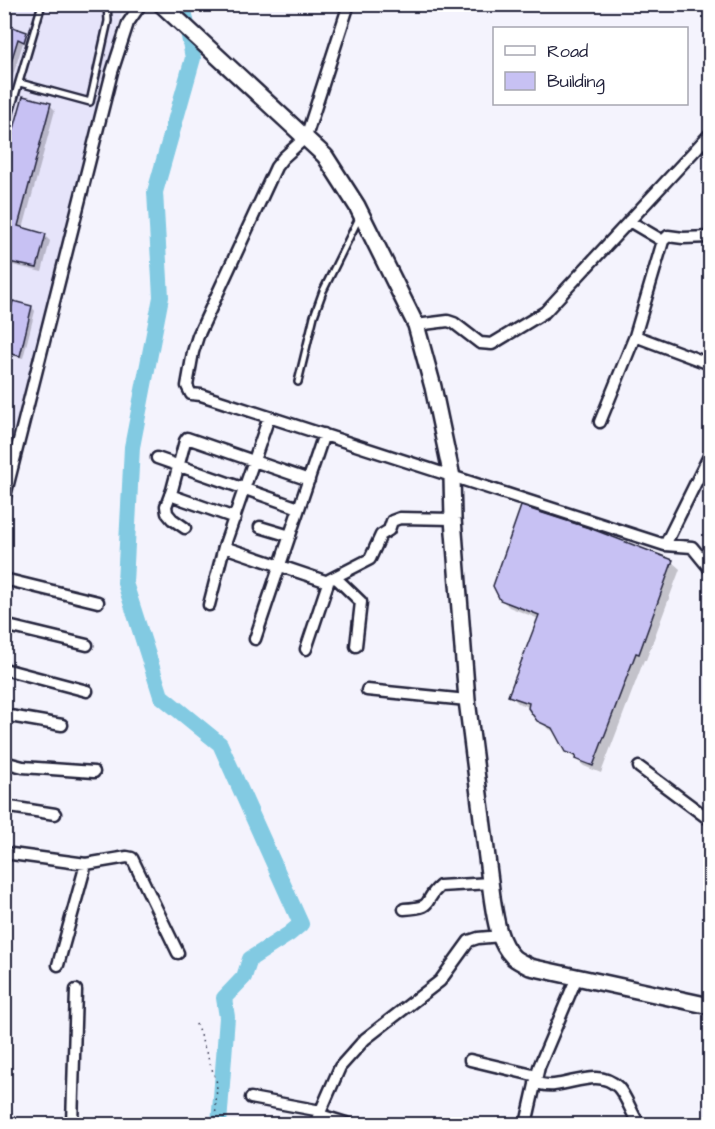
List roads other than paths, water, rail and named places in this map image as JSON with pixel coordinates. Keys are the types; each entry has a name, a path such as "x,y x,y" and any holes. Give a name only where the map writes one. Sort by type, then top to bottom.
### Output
{"street":[{"path":"4,500 112,72 128,23 141,4"},
{"path":"161,4 325,156 361,214 416,325 433,387 452,477 466,700 490,883 496,922 501,936 514,958 530,967 711,1006"},
{"path":"349,4 301,133 276,167 198,336 189,369 187,386 191,394 324,434 665,545 692,547 711,569"},
{"path":"416,325 448,321 480,343 492,344 545,312 711,134"},
{"path":"629,221 663,241"},
{"path":"600,422 635,336 663,241 668,236 711,237"},
{"path":"635,336 711,364"},
{"path":"208,605 269,417"},
{"path":"255,639 324,434"},
{"path":"185,528 172,519 167,513 166,506 179,466 184,441 187,438 309,480"},
{"path":"665,545 711,454"},
{"path":"158,458 299,508"},
{"path":"170,495 235,518"},
{"path":"306,649 332,580 370,559 381,535 389,530 392,521 400,518 453,519"},
{"path":"260,527 290,536"},
{"path":"225,547 332,580 361,602 356,646"},
{"path":"4,579 98,602"},
{"path":"4,625 87,645"},
{"path":"4,669 87,691"},
{"path":"367,690 466,700"},
{"path":"4,715 62,725"},
{"path":"4,762 23,766 94,772"},
{"path":"639,767 711,820"},
{"path":"4,806 55,814"},
{"path":"4,853 86,864 132,858 178,953"},
{"path":"58,965 86,864"},
{"path":"404,909 426,906 440,886 490,883"},
{"path":"319,1117 340,1068 365,1039 440,981 469,941 501,936"},
{"path":"526,1125 536,1080 547,1047 577,977"},
{"path":"72,1125 76,990"},
{"path":"470,1060 553,1086 592,1077 605,1080 616,1085 623,1094 639,1125"},
{"path":"251,1098 349,1125"}],"lane":[{"path":"4,133 42,4"},
{"path":"20,83 90,102 108,21 107,4"},
{"path":"298,382 314,316 323,291 361,214"}],"waterway":[{"path":"183,4 193,58 155,192 161,297 132,447 125,583 161,696 220,744 301,924 250,959 244,977 224,998 227,1017 219,1124"}]}
